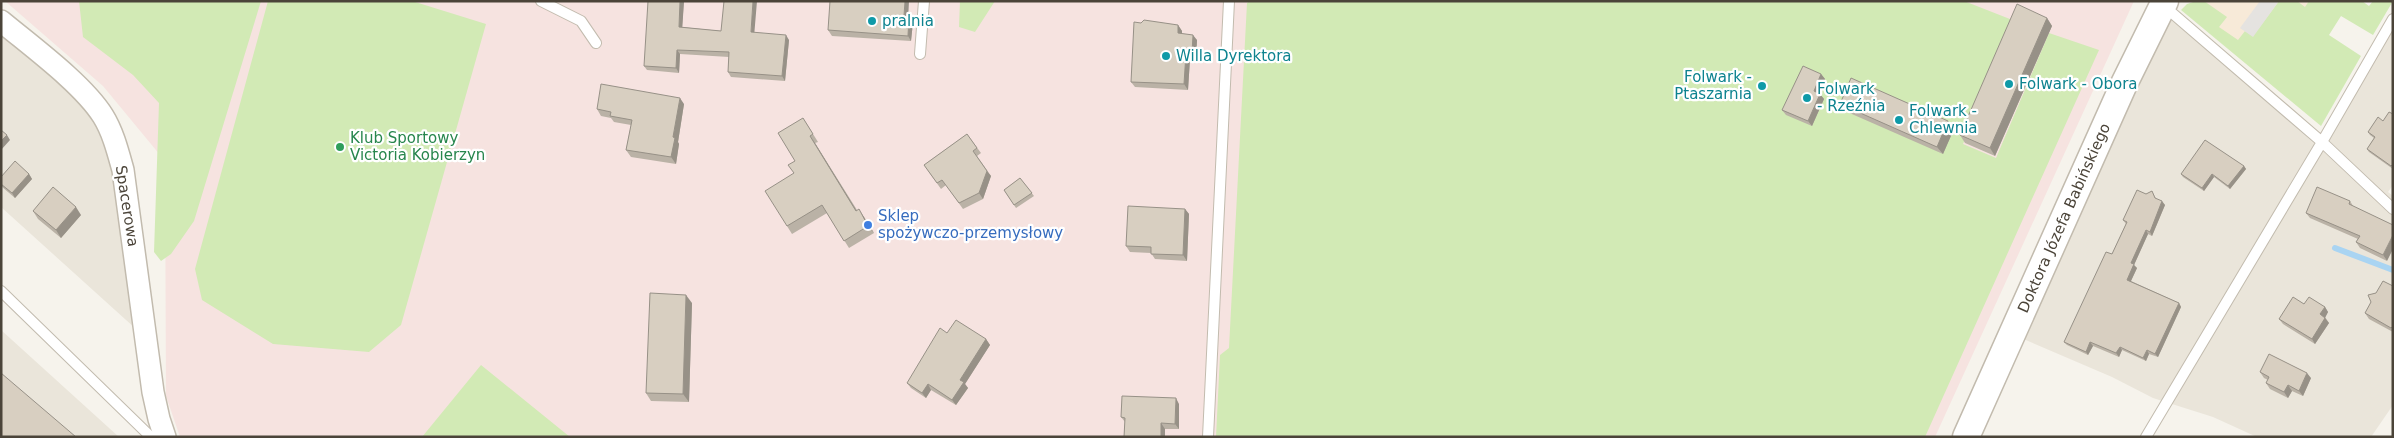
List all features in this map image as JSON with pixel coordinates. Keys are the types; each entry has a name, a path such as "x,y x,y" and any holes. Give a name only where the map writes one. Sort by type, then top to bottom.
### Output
{"street":[{"name":"Doktora Józefa Babińskiego","path":"1966,437 2124,84 2164,3"},
{"name":"Spacerowa","path":"1,21 84,92 103,116 114,140 123,170 153,392 158,419 165,437"}],"lane":[{"path":"541,1 581,22 596,43"},
{"path":"920,54 924,1"},
{"path":"1208,437 1229,1"},
{"path":"2164,3 2322,142 2393,209"},
{"path":"2146,437 2393,19"},
{"path":"1,291 151,437"}],"shaded area":[{"path":"5,1 2134,1 1935,437 180,437 166,396 165,161 103,86"},
{"path":"2202,1 2322,1 2242,52 2192,14"},
{"path":"2260,1 2279,1 2253,37 2240,28"},
{"path":"2170,17 2316,145 2393,26 2393,185 2388,192 2393,196 2393,405 2371,437 2257,437 2213,417 2153,398 2112,377 2021,338 2145,61"},
{"path":"1,29 80,98 104,135 116,185 136,329 1,207"},
{"path":"1,330 119,437 1,437"}],"green space":[{"path":"79,1 261,1 194,221 171,254 161,261 154,252 159,103 133,75 83,37"},
{"name":"Klub Sportowy Victoria Kobierzyn","path":"268,1 412,1 486,24 401,325 369,352 273,344 202,300 195,269"},
{"path":"960,1 995,1 975,32 959,27"},
{"path":"1250,1 1964,1 2015,21 1963,144 1996,158 2049,33 2099,50 1925,437 1216,437 1220,355 1229,348 1247,3"},
{"path":"2204,1 2227,17 2219,27 2238,40 2245,31 2253,36 2279,1 2297,1 2305,7 2309,1 2362,1 2369,6 2373,1 2393,1 2373,35 2341,16 2329,35 2361,56 2321,126 2181,10 2187,4"},
{"path":"481,365 570,437 422,437"}],"building":[{"path":"648,1 680,1 679,27 721,31 724,1 753,1 751,32 786,35 782,76 728,72 729,52 677,50 676,68 644,66"},
{"name":"pralnia","path":"830,1 905,1 904,16 909,16 908,36 828,30"},
{"name":"Folwark - Obora","path":"2017,4 2047,18 1990,148 1960,135"},
{"name":"Willa Dyrektora","path":"1144,20 1178,25 1178,33 1193,35 1192,53 1186,53 1184,84 1131,82 1134,22 1141,23"},
{"name":"Folwark - Rzeźnia","path":"1803,66 1821,74 1814,91 1820,94 1808,121 1782,110"},
{"name":"Folwark - Chlewnia","path":"1851,78 1948,121 1937,147 1840,104"},
{"path":"601,84 680,98 671,157 626,150 632,120 610,116 611,112 597,109"},
{"path":"2389,112 2393,114 2393,164 2391,166 2367,149 2375,137 2368,132 2378,117 2383,121"},
{"path":"803,118 813,134 810,136 856,211 859,209 868,226 844,241 822,205 787,226 765,191 794,173 788,165 795,161 778,133"},
{"path":"1,130 7,135 1,141"},
{"path":"967,134 977,148 973,151 987,171 979,193 959,203 942,180 937,183 924,165"},
{"path":"2205,140 2244,166 2228,186 2212,174 2202,188 2181,174"},
{"path":"15,161 29,174 12,193 1,184 1,177"},
{"path":"1020,178 1032,193 1014,205 1004,190"},
{"path":"53,187 76,207 56,230 33,211"},
{"path":"2317,187 2350,201 2349,204 2393,225 2393,235 2383,255 2356,242 2360,236 2306,213"},
{"path":"2137,190 2146,194 2152,191 2155,198 2162,201 2150,232 2146,230 2131,263 2134,264 2127,280 2179,303 2155,354 2147,350 2143,358 2120,347 2116,353 2090,342 2086,352 2064,342 2106,252 2112,254 2127,222 2123,220"},
{"path":"1128,206 1185,209 1183,255 1151,254 1151,247 1126,246"},
{"path":"2383,281 2393,286 2393,326 2391,328 2365,313 2371,302 2368,295 2376,293"},
{"path":"650,293 686,295 683,394 646,393"},
{"path":"2293,297 2304,304 2309,297 2325,307 2320,314 2325,318 2312,339 2279,319"},
{"path":"956,320 986,339 960,380 964,382 952,400 928,384 922,393 907,383 940,328 947,333"},
{"path":"2269,354 2307,373 2299,391 2288,385 2284,392 2266,383 2269,377 2260,372"},
{"path":"1,373 76,437 1,437"},
{"path":"1122,396 1176,398 1175,424 1161,423 1161,437 1124,437 1125,418 1121,417"}],"waterway":[{"path":"2335,248 2393,270"}],"place":[{"name":"pralnia","path":"872,21"},
{"name":"Willa Dyrektora","path":"1166,56"},
{"name":"Folwark - Obora","path":"2009,84"},
{"name":"Folwark - Ptaszarnia","path":"1762,86"},
{"name":"Folwark - Rzeźnia","path":"1807,98"},
{"name":"Folwark - Chlewnia","path":"1899,120"},
{"name":"Klub Sportowy Victoria Kobierzyn","path":"340,147"},
{"name":"Sklep spożywczo-przemysłowy","path":"868,225"}]}
